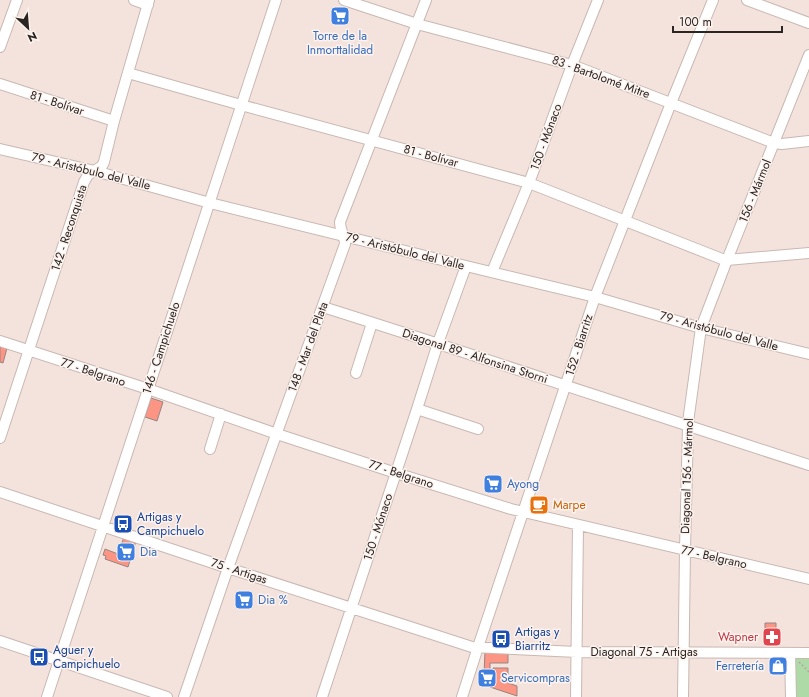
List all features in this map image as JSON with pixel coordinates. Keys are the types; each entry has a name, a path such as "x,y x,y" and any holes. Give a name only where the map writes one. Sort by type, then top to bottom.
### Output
{"street":[{"path":"0,47 17,0"},
{"path":"134,0 148,2"},
{"name":"146 - Campichuelo","path":"47,697 276,0"},
{"name":"83 - Bartolomé Mitre","path":"344,0 417,24 572,65 774,143 782,144 809,141"},
{"name":"148 - Mar del Plata","path":"184,697 228,568 345,244 340,222 426,0"},
{"name":"150 - Mónaco","path":"492,272 529,183 572,65 598,0"},
{"name":"152 - Biarritz","path":"462,697 595,296 713,0"},
{"path":"748,0 809,23"},
{"name":"142 - Reconquista","path":"0,438 84,182 88,175 102,166 104,162 114,121 148,2"},
{"name":"156 - Mármol","path":"701,328 809,55"},
{"name":"81 - Bolívar","path":"128,73 529,183 727,260"},
{"name":"81 - Bolívar","path":"0,84 114,121"},
{"name":"79 - Aristóbulo del Valle","path":"0,149 95,171 210,203 595,296 701,328 809,354"},
{"path":"727,260 809,253"},
{"name":"150 - Mónaco","path":"322,697 438,343 466,266"},
{"name":"Diagonal 89 - Alfonsina Storni","path":"323,307 438,343 809,465"},
{"path":"356,373 372,322"},
{"name":"Diagonal 156 - Mármol","path":"683,697 688,415 701,328"},
{"name":"77 - Belgrano","path":"0,342 148,389 277,434 396,473 524,513 809,579"},
{"path":"417,409 478,429"},
{"path":"210,449 221,414"},
{"name":"75 - Artigas","path":"0,492 228,568 478,647"},
{"path":"576,697 578,525"},
{"path":"0,641 167,697"},
{"name":"Diagonal 75 - Artigas","path":"478,647 577,652 809,653"},
{"path":"790,653 791,697"}],"green space":[{"path":"793,658 809,658 809,697 793,697"}],"building":[{"path":"0,346 7,348 3,363 0,362"},
{"path":"151,398 163,402 157,421 145,417"},
{"name":"Dia","path":"124,537 136,541 128,567 105,559 106,556 103,555 105,549 118,554"},
{"path":"765,623 776,623 776,640 765,640"},
{"path":"485,651 508,651 508,663 490,663 490,674 484,674"},
{"path":"493,668 508,668 508,683 517,686 517,696 490,687 491,684 479,680 479,672 493,672"}],"place":[{"name":"Torre de la Inmorttalidad","path":"340,16"},
{"name":"Ayong","path":"493,484"},
{"name":"Marpe","path":"539,505"},
{"name":"Artigas y Campichuelo","path":"123,524"},
{"name":"Dia","path":"126,552"},
{"name":"Dia %","path":"244,600"},
{"name":"Wapner","path":"772,637"},
{"name":"Artigas y Biarritz","path":"501,639"},
{"name":"Aguer y Campichuelo","path":"39,657"},
{"name":"Ferretería","path":"778,666"},
{"name":"Servicompras","path":"487,678"}]}
